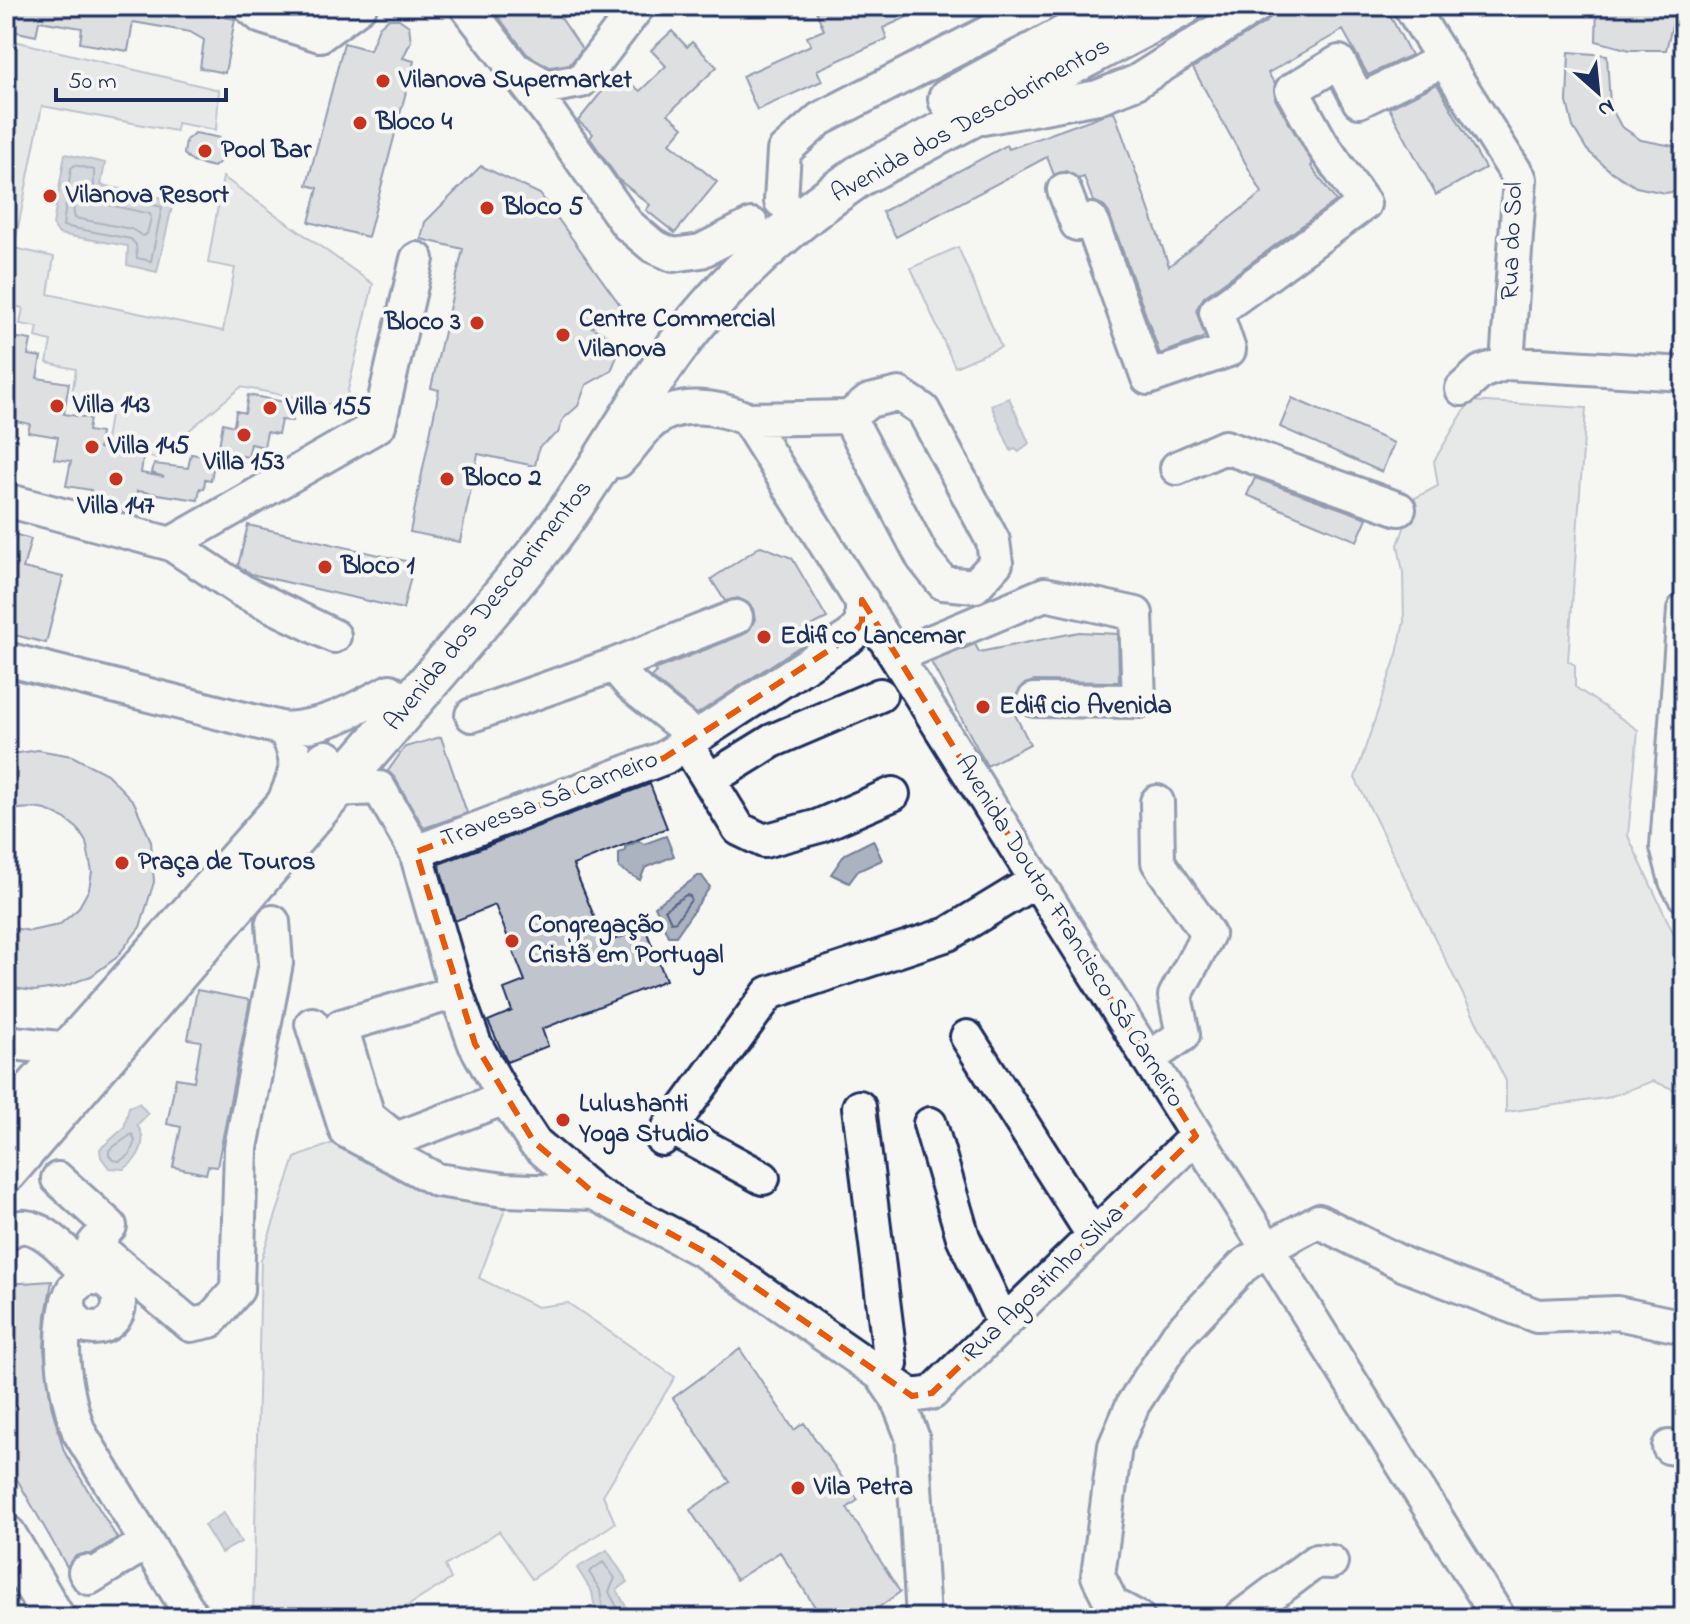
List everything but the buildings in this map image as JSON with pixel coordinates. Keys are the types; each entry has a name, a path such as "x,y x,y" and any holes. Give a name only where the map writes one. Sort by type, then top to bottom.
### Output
{"main road":[{"name":"Avenida dos Descobrimentos","path":"6,1121 67,1049 390,691 543,504 649,342 703,275 800,185 847,155 1121,6"},
{"name":"Avenida dos Descobrimentos","path":"6,1172 542,548 581,496 662,367 741,273 820,203 859,176 1182,6"},
{"path":"6,1536 54,1618"},
{"path":"6,1582 28,1618"}],"street":[{"path":"249,6 262,17 320,35 360,6"},
{"path":"466,6 627,224 653,246 673,255 701,251 767,213 784,151 820,119 1040,6"},
{"path":"514,67 547,87 581,81 638,6"},
{"path":"967,120 1048,108 1136,82 1256,6"},
{"name":"Rua do Sol","path":"1410,6 1520,179 1507,363"},
{"path":"1064,190 1077,224 1091,220 1148,378 1229,350 1216,312 1364,204 1322,144 1292,90 1339,62 1359,101 1444,60"},
{"path":"171,544 379,425 417,259"},
{"path":"1462,389 1481,372 1507,363 1684,374"},
{"path":"581,496 628,451 653,421 669,413 706,407 727,410 747,419 849,417 869,401 899,394 923,410 993,541 996,563 975,586 943,583 923,558 849,417"},
{"name":"Avenida Doutor Francisco Sá Carneiro","path":"747,419 1499,1618"},
{"path":"1177,468 1225,447 1399,509"},
{"path":"6,500 171,544 242,591 334,636"},
{"path":"897,656 1045,594 1136,614 1139,701 1034,700"},
{"name":"Travessa Sá Carneiro","path":"416,852 664,758 851,636 862,623 862,600"},
{"path":"1681,884 1667,847 1684,610"},
{"path":"472,715 614,665 736,617"},
{"path":"6,659 284,729 310,728 390,691"},
{"path":"614,665 632,686 691,740 709,780 739,829 764,841 819,826 893,794"},
{"path":"709,780 772,741 880,695"},
{"path":"748,704 772,741"},
{"path":"279,812 297,771 295,749 284,729"},
{"path":"335,790 379,788 416,852 456,992 475,1044 534,1142 594,1193"},
{"path":"1148,1059 1183,1035 1175,996 1208,934 1158,862 1157,802"},
{"path":"763,1178 665,1133 769,993 948,934 1037,880"},
{"path":"6,1234 24,1225 39,1230 86,1276 191,1325 210,1321 237,1290 241,1148 276,963 273,922"},
{"path":"456,992 341,1026 368,1116 396,1139 505,1098"},
{"path":"312,1024 346,1131 437,1180 504,1190 594,1193"},
{"path":"967,1037 1093,1235"},
{"path":"6,1039 14,1043 67,1049"},
{"path":"859,1107 891,1364 882,1376 897,1398 912,1436 923,1618"},
{"path":"930,1124 963,1237 1003,1323"},
{"name":"Rua Agostinho Silva","path":"594,1193 705,1252 912,1396 932,1393 1196,1136"},
{"path":"58,1179 110,1226 94,1244 86,1276 64,1321 76,1337 69,1403 79,1432 188,1616"},
{"path":"1138,1618 1112,1604 1098,1576 1115,1446 1133,1404 1178,1335 1242,1267 1268,1248 1318,1221 1405,1265 1537,1316 1617,1313 1684,1327"},
{"path":"76,1337 107,1325 116,1314 119,1302 116,1290 110,1284 86,1276"},
{"path":"85,1572 89,1578 146,1543"},
{"path":"1240,1618 1316,1561 1331,1562"},
{"path":"1478,1584 1481,1618"}],"highlighted area":[{"path":"862,600 1196,1136 932,1393 912,1396 705,1252 594,1193 534,1142 475,1044 416,852 664,758 851,636 862,623"}],"shaded area":[{"path":"6,39 219,90 216,130 177,123 176,131 42,106 14,248 54,257 48,294 223,331 235,268 208,263 223,177 373,284 344,407 241,387 156,458 105,446 111,409 71,400 76,369 47,363 51,341 36,337 38,327 20,324 23,308 6,304"},
{"path":"958,247 1001,347 955,367 911,268"},
{"path":"1470,401 1586,408 1568,661 1575,665 1575,687 1638,730 1628,836 1684,956 1684,1087 1675,1090 1653,1081 1606,1098 1506,1112 1506,1081 1355,778 1397,654 1404,622 1403,572 1398,545 1415,498 1438,486 1434,461"},
{"path":"345,1138 510,1196 479,1278 537,1307 568,1303 675,1377 603,1495 615,1523 532,1579 499,1531 445,1566 451,1579 388,1618 253,1618 261,1260 295,1158"}],"water":[{"path":"65,154 105,163 101,185 168,199 172,207 157,272 127,265 128,246 59,234 53,225"},
{"path":"1009,398 1029,443 1019,452 1015,449 1011,451 991,405"},
{"path":"666,836 674,856 645,868 640,880 619,868 619,853 625,851 625,847"},
{"path":"873,840 882,860 858,871 849,883 831,874 845,854"},
{"path":"702,876 710,887 676,936 668,936 655,906"},
{"path":"139,1103 148,1114 137,1125 142,1137 141,1149 124,1169 109,1168 101,1157 100,1149 124,1128 129,1107"},
{"path":"224,1513 241,1542 221,1553 204,1525"},
{"path":"607,1550 628,1582 617,1590 632,1618 597,1618 592,1592 577,1568"}],"place":[{"name":"Vilanova Supermarket","path":"383,81"},
{"name":"Bloco 4","path":"360,123"},
{"name":"Pool Bar","path":"205,151"},
{"name":"Vilanova Resort","path":"50,196"},
{"name":"Bloco 5","path":"487,208"},
{"name":"Bloco 3","path":"477,323"},
{"name":"Centre Commercial Vilanova","path":"563,335"},
{"name":"Villa 143","path":"57,406"},
{"name":"Villa 155","path":"270,408"},
{"name":"Villa 153","path":"244,435"},
{"name":"Villa 145","path":"92,447"},
{"name":"Villa 147","path":"116,479"},
{"name":"Bloco 2","path":"447,479"},
{"name":"Bloco 1","path":"325,567"},
{"name":"Edifico Lancemar","path":"764,637"},
{"name":"Edificio Avenida","path":"983,707"},
{"name":"Praça de Touros","path":"122,863"},
{"name":"Congregação Cristã em Portugal","path":"512,941"},
{"name":"Lulushanti Yoga Studio","path":"563,1120"},
{"name":"Vila Petra","path":"798,1488"}]}
